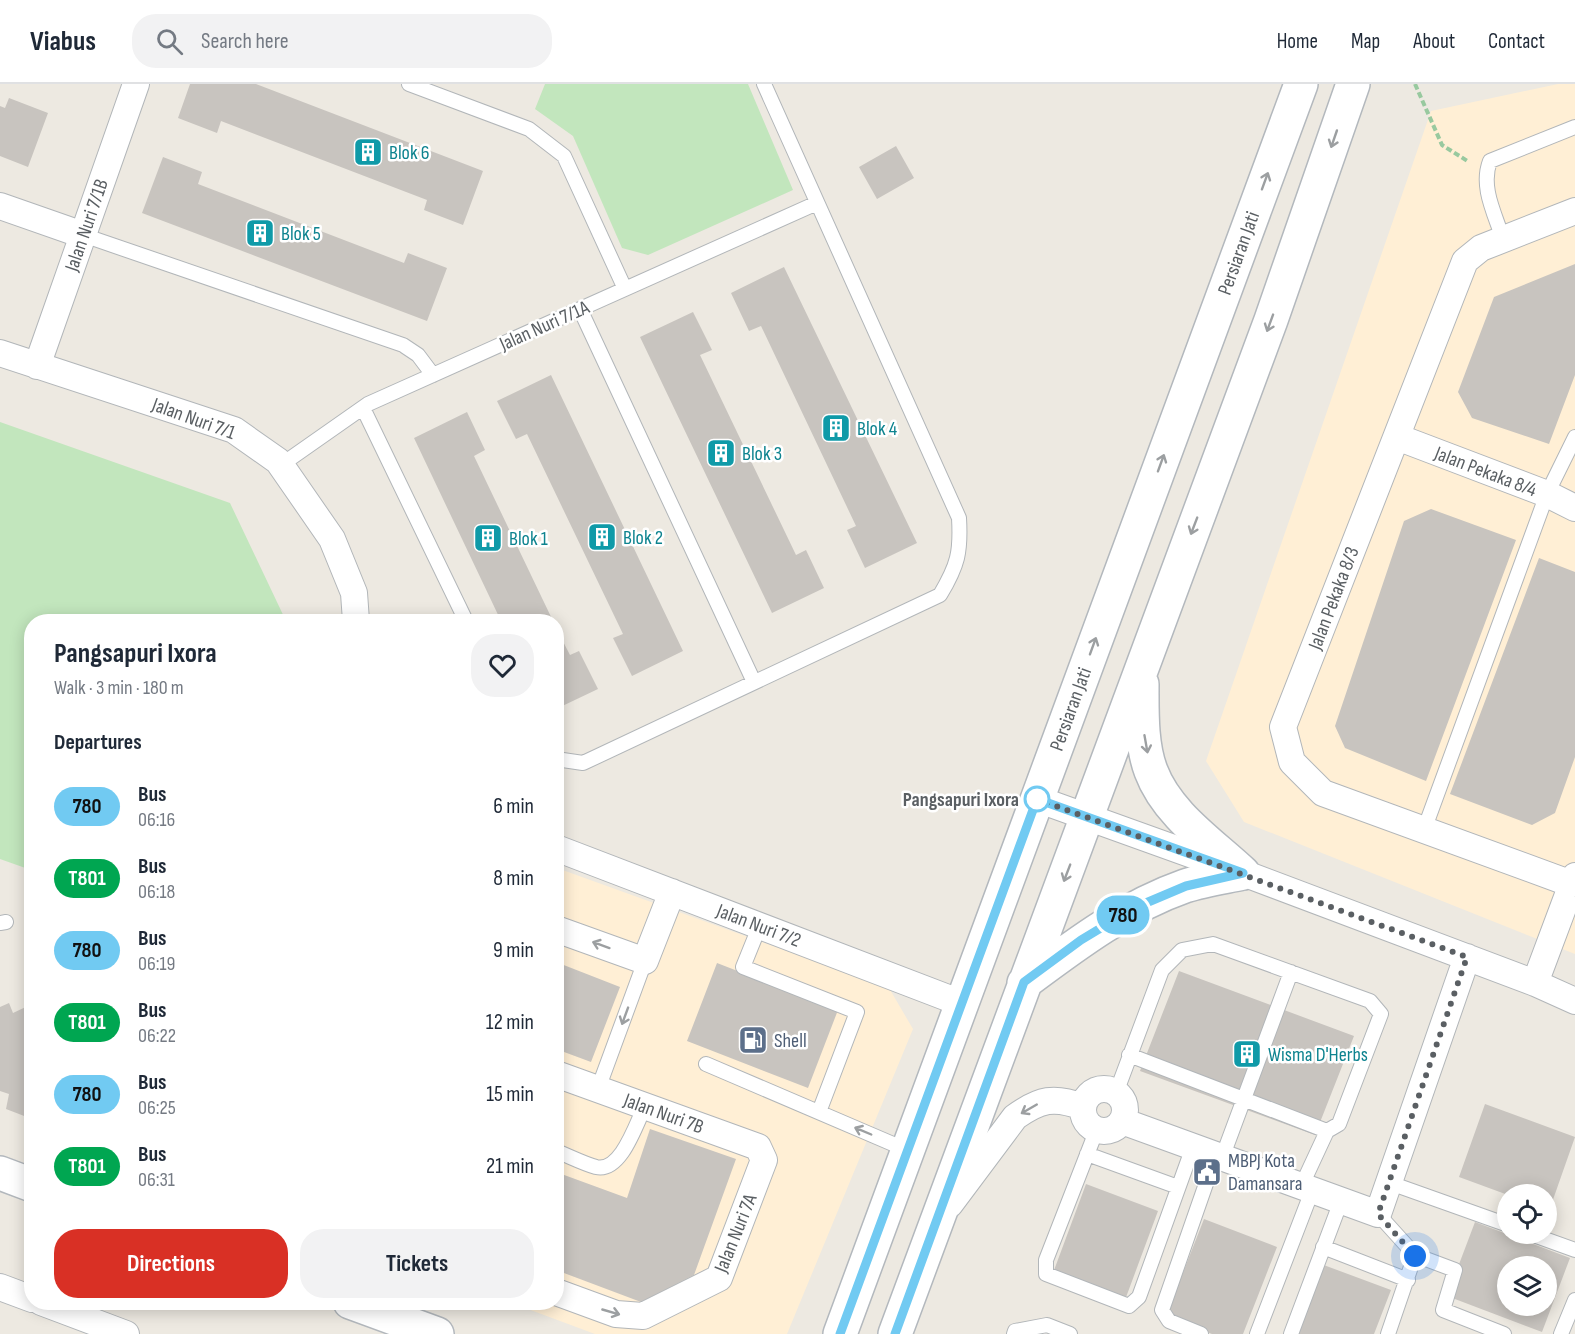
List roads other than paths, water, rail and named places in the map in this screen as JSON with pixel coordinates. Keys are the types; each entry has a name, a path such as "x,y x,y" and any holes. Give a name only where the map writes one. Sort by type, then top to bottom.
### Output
{"main road":[{"name":"Persiaran Jati","path":"840,1334 1301,84"},
{"path":"895,1334 1024,982 1088,819 1142,665 1271,320 1353,84"},
{"path":"1142,665 1143,724 1151,771 1177,812 1243,873"},
{"path":"1024,982 1081,940 1134,908 1186,886 1243,873"},
{"path":"0,1173 24,1182"},
{"path":"372,1310 437,1334"}],"street":[{"name":"Jalan Nuri 7/1B","path":"37,366 136,84"},
{"path":"0,206 83,235"},
{"name":"Jalan Pekaka 8/3","path":"1573,880 1323,793 1292,762 1283,727 1465,261 1481,248 1575,211"},
{"name":"Jalan Nuri 7/1","path":"0,353 234,429 281,465 332,539 354,593 356,614"},
{"name":"Jalan Pekaka 8/4","path":"1397,437 1547,494 1575,508"},
{"path":"1037,799 1467,957 1575,1001"},
{"name":"Jalan Nuri 7/2","path":"564,851 961,1003"},
{"path":"1535,983 1573,880"},
{"path":"564,932 645,961 672,892"},
{"path":"1122,1120 1378,1214 1467,957"},
{"name":"Jalan Nuri 7B","path":"564,1077 758,1147 764,1160"},
{"path":"1110,1090 1116,1093 1124,1103 1122,1120 1111,1130 1097,1129 1088,1123 1083,1107 1090,1095 1096,1091 1110,1090"},
{"path":"936,1222 1015,1117 1029,1107 1050,1099 1066,1101 1083,1107"},
{"name":"Jalan Nuri 7A","path":"564,1295 616,1314 644,1316 718,1278 764,1160"},
{"path":"0,1287 24,1296"},
{"path":"62,1310 126,1334"}],"lane":[{"path":"409,84 529,129 564,156 625,289"},
{"path":"564,760 583,763 940,595 953,572 961,549 959,518 764,84"},
{"path":"1503,239 1487,192 1485,172 1490,161 1505,153 1575,127"},
{"name":"Jalan Nuri 7/1A","path":"281,465 363,408 817,202"},
{"path":"83,235 403,345 418,355 433,375"},
{"path":"580,309 754,682"},
{"path":"363,408 463,614"},
{"path":"1424,830 1547,494 1575,437"},
{"path":"760,925 743,967 857,1012 819,1112"},
{"path":"1116,1093 1162,970 1182,950 1214,944 1370,1001 1381,1014 1339,1124 1327,1131 1257,1334"},
{"path":"598,1089 645,961"},
{"path":"1201,1334 1169,1321 1163,1315 1162,1310 1216,1155 1222,1158 1291,972"},
{"path":"1129,1055 1327,1131"},
{"path":"706,1064 907,1150"},
{"path":"564,1154 598,1167 609,1166 620,1157 645,1106"},
{"path":"1097,1129 1046,1260 1046,1274 1129,1306 1139,1297 1193,1147"},
{"path":"1087,1154 1178,1187"},
{"path":"1390,1183 1497,1222"},
{"path":"1291,1334 1341,1201"},
{"path":"1378,1214 1415,1256 1455,1270 1443,1310 1504,1334"},
{"path":"1557,1243 1575,1250"},
{"path":"1323,1248 1408,1280"},
{"path":"1388,1334 1415,1256"},
{"path":"1561,1334 1575,1300"},
{"path":"1014,1334 1015,1331 1047,1325 1070,1334"}],"place":[{"name":"Blok 6","path":"368,152"},
{"name":"Blok 5","path":"260,233"},
{"name":"Blok 4","path":"836,428"},
{"name":"Blok 3","path":"721,453"},
{"name":"Blok 2","path":"602,537"},
{"name":"Blok 1","path":"488,538"},
{"name":"Pangsapuri Ixora","path":"1037,799"},
{"name":"Shell","path":"753,1040"},
{"name":"Wisma D'Herbs","path":"1247,1054"},
{"name":"MBPJ Kota Damansara","path":"1207,1172"}]}
